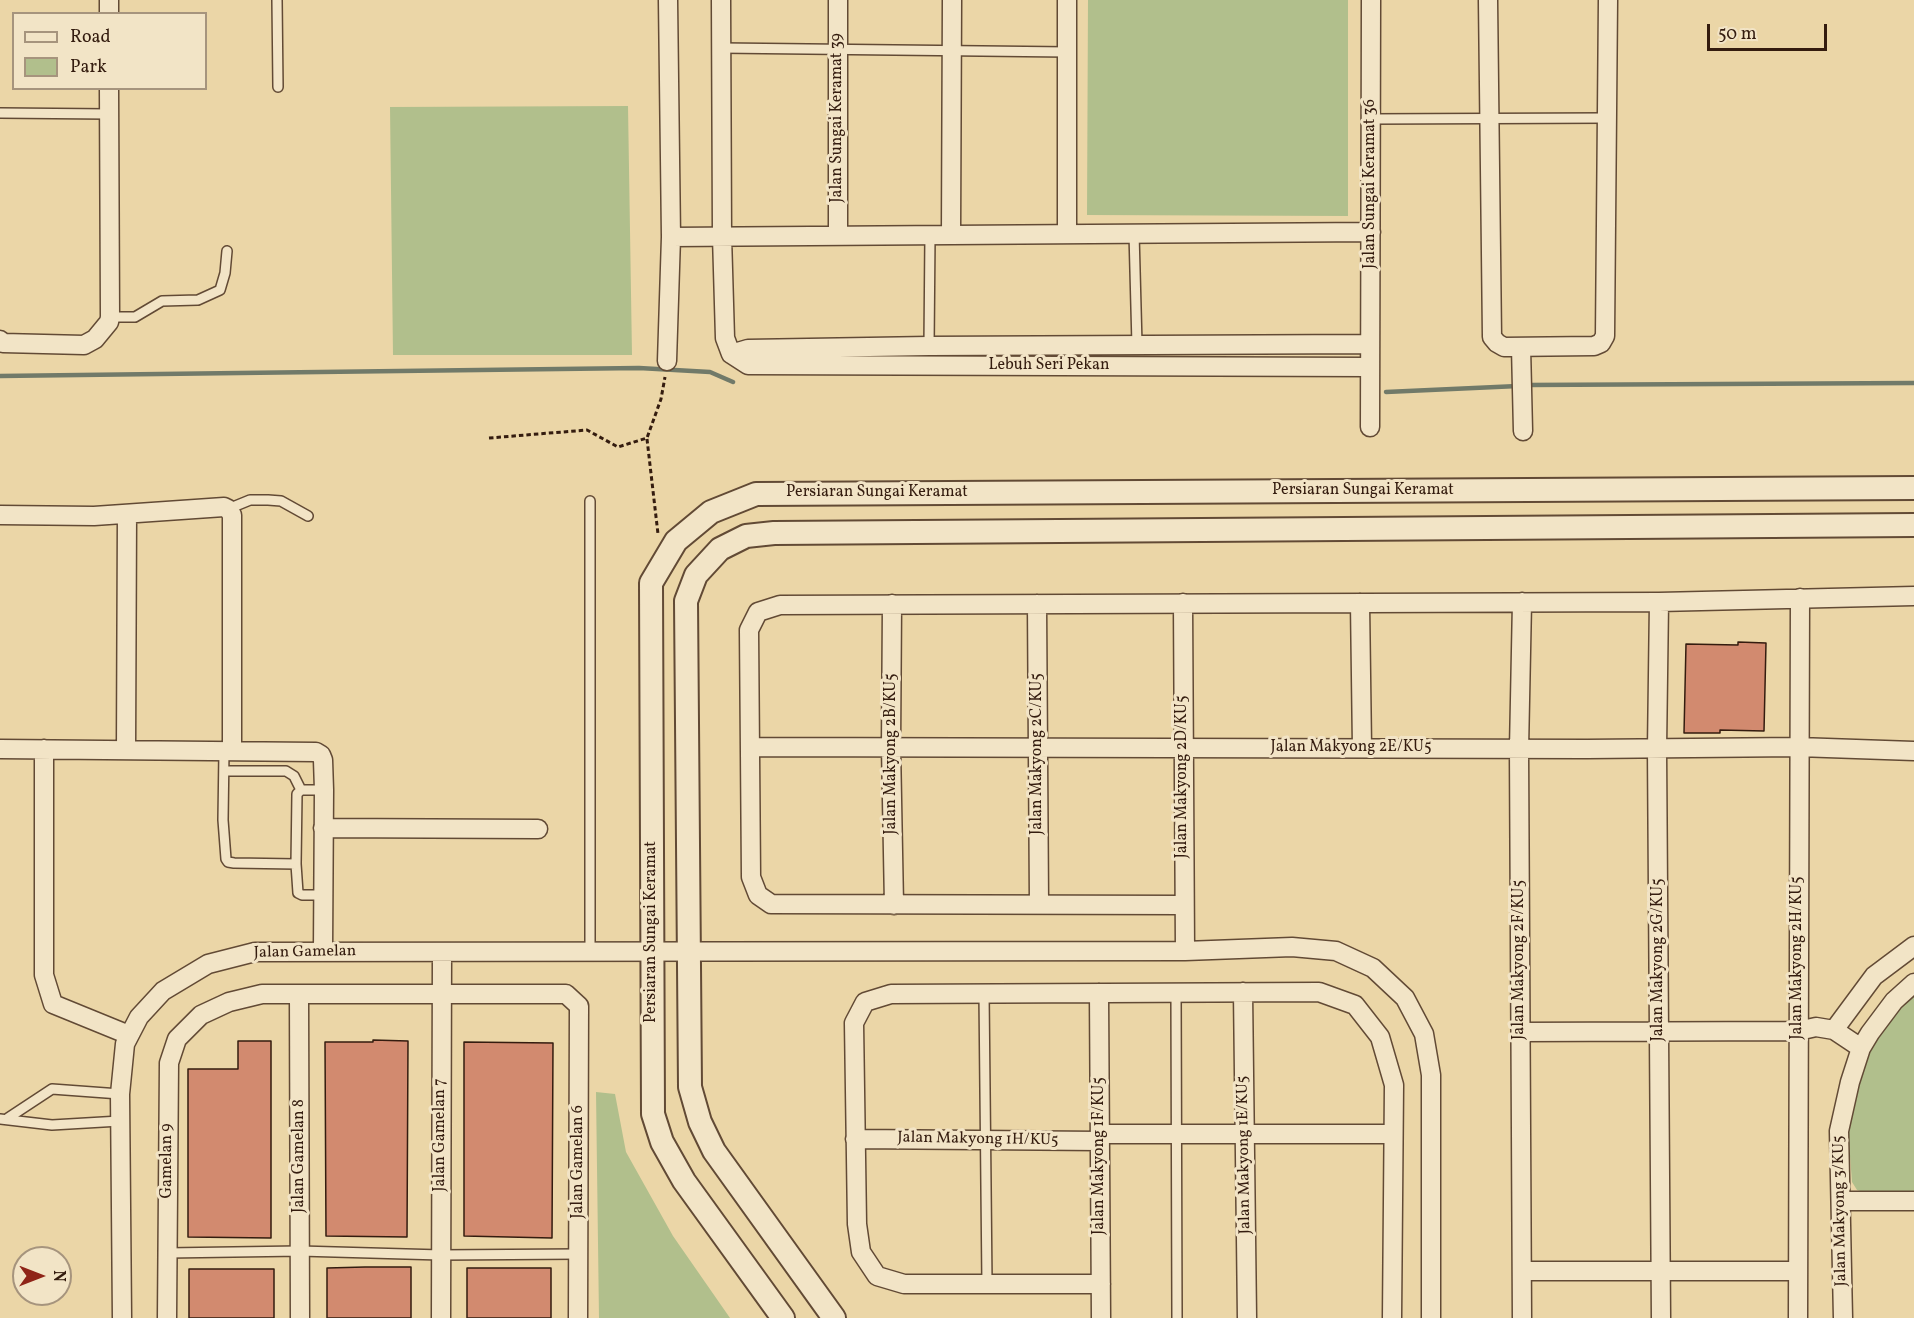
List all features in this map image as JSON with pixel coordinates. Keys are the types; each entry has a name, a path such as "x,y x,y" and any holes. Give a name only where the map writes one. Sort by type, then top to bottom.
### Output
{"street":[{"path":"666,368 671,237 668,0"},
{"path":"721,0 722,236 725,338 730,354 748,349 929,346 1370,344"},
{"name":"Jalan Sungai Keramat 39","path":"838,0 838,235"},
{"path":"951,234 952,0"},
{"path":"1067,0 1067,234"},
{"name":"Jalan Sungai Keramat 36","path":"1370,427 1371,0"},
{"path":"1488,0 1492,337 1497,344 1504,347 1594,346 1601,343 1605,336 1608,0"},
{"path":"0,340 3,343 84,345 95,339 109,322 109,90"},
{"path":"671,237 1371,232"},
{"path":"1521,347 1523,431"},
{"name":"Lebuh Seri Pekan","path":"730,354 748,365 1370,367"},
{"name":"Persiaran Sungai Keramat","path":"783,1318 684,1181 662,1142 653,1114 651,584 676,541 711,512 756,494 1914,488"},
{"path":"0,515 127,514 224,507 228,509 231,515 228,751"},
{"path":"126,750 127,514"},
{"path":"834,1318 714,1151 700,1122 690,1087 686,601 696,576 720,549 746,536 786,532 1914,525"},
{"path":"1184,905 771,904 758,895 751,877 748,630 758,612 780,604 1659,602 1914,596"},
{"name":"Jalan Makyong 2H/KU5","path":"1798,1318 1800,598"},
{"name":"Jalan Makyong 2F/KU5","path":"1522,602 1519,749 1522,1318"},
{"name":"Jalan Makyong 2G/KU5","path":"1659,602 1657,749 1661,1318"},
{"name":"Jalan Makyong 2D/KU5","path":"1183,603 1185,951"},
{"path":"1360,603 1362,748"},
{"name":"Jalan Makyong 2B/KU5","path":"892,604 891,747 894,904"},
{"name":"Jalan Makyong 2C/KU5","path":"1037,604 1039,904"},
{"name":"Jalan Makyong 2E/KU5","path":"750,747 1657,749 1798,747 1914,751"},
{"path":"0,748 286,751 321,754 324,790 323,951"},
{"path":"44,749 44,975 53,1004 129,1035"},
{"path":"324,828 538,829"},
{"path":"1834,1030 1874,976 1914,946"},
{"name":"Jalan Gamelan","path":"122,1318 120,1094 125,1044 139,1017 163,991 208,964 255,952 1185,951 1292,947 1336,951 1373,968 1405,998 1424,1034 1431,1075 1431,1318"},
{"name":"Jalan Gamelan 7","path":"441,1318 442,952"},
{"name":"Jalan Makyong 3/KU5","path":"1843,1318 1839,1131 1850,1082 1861,1048 1894,1001 1914,983"},
{"name":"Jalan Makyong 1E/KU5","path":"1243,992 1247,1318"},
{"path":"1101,1284 904,1284 877,1276 861,1252 858,1234 854,1023 866,1002 891,994 1319,992 1355,1005 1380,1037 1394,1085 1392,1318"},
{"name":"Jalan Makyong 1F/KU5","path":"1099,993 1101,1318"},
{"name":"Gamelan 9","path":"167,1318 169,1063 177,1039 201,1015 229,1002 262,994 299,994"},
{"path":"299,994 442,994"},
{"name":"Jalan Gamelan 8","path":"299,994 300,1318"},
{"name":"Jalan Gamelan 6","path":"442,994 566,994 579,1006 578,1318"},
{"path":"1521,1032 1798,1031 1816,1027 1834,1030 1861,1048"},
{"name":"Jalan Makyong 1H/KU5","path":"855,1139 985,1141 1177,1134 1393,1134"},
{"path":"1841,1201 1914,1201"},
{"path":"1522,1271 1797,1271"}],"lane":[{"path":"277,0 278,87"},
{"path":"721,48 1068,52"},
{"path":"0,113 109,114"},
{"path":"1371,119 1607,118"},
{"path":"1134,233 1137,345"},
{"path":"929,346 930,235"},
{"path":"110,316 135,316 162,301 198,300 220,290 225,273 227,251"},
{"path":"228,509 250,500 281,501 308,516"},
{"path":"590,501 590,952"},
{"path":"228,751 224,771 224,846 228,862 296,864"},
{"path":"286,751 286,771"},
{"path":"224,771 286,771 294,776 302,790"},
{"path":"323,895 298,893 296,803 297,794 302,790 324,790"},
{"path":"984,993 987,1284"},
{"path":"1176,993 1177,1318"},
{"path":"4,1119 52,1089 120,1094"},
{"path":"4,1119 52,1125 120,1121"},
{"path":"167,1253 300,1251 441,1255 579,1254"}],"path":[{"path":"662,565 647,438 661,399 666,368"},
{"path":"489,438 587,430 618,447 647,438"}],"green space":[{"path":"1088,0 1348,0 1348,216 1087,215"},
{"path":"628,106 632,355 393,355 390,107"},
{"path":"1914,992 1914,1193 1869,1194 1857,1190 1852,1182 1848,1130 1857,1088 1870,1052 1889,1020"},
{"path":"596,1092 615,1094 626,1152 673,1236 730,1318 599,1318"}],"building":[{"path":"1738,642 1766,643 1764,731 1720,730 1720,733 1684,733 1686,644 1738,645"},
{"path":"373,1040 408,1041 407,1237 326,1236 325,1042 373,1042"},
{"path":"238,1041 271,1041 271,1238 188,1237 188,1069 238,1069"},
{"path":"464,1042 553,1043 552,1238 464,1236"},
{"path":"411,1267 411,1318 327,1318 327,1268"},
{"path":"467,1268 551,1268 551,1318 467,1318"},
{"path":"189,1269 274,1269 274,1318 189,1318"}],"waterway":[{"path":"0,376 639,368 710,372 733,382"},
{"path":"1527,385 1914,383"},
{"path":"1386,392 1518,386"}]}
